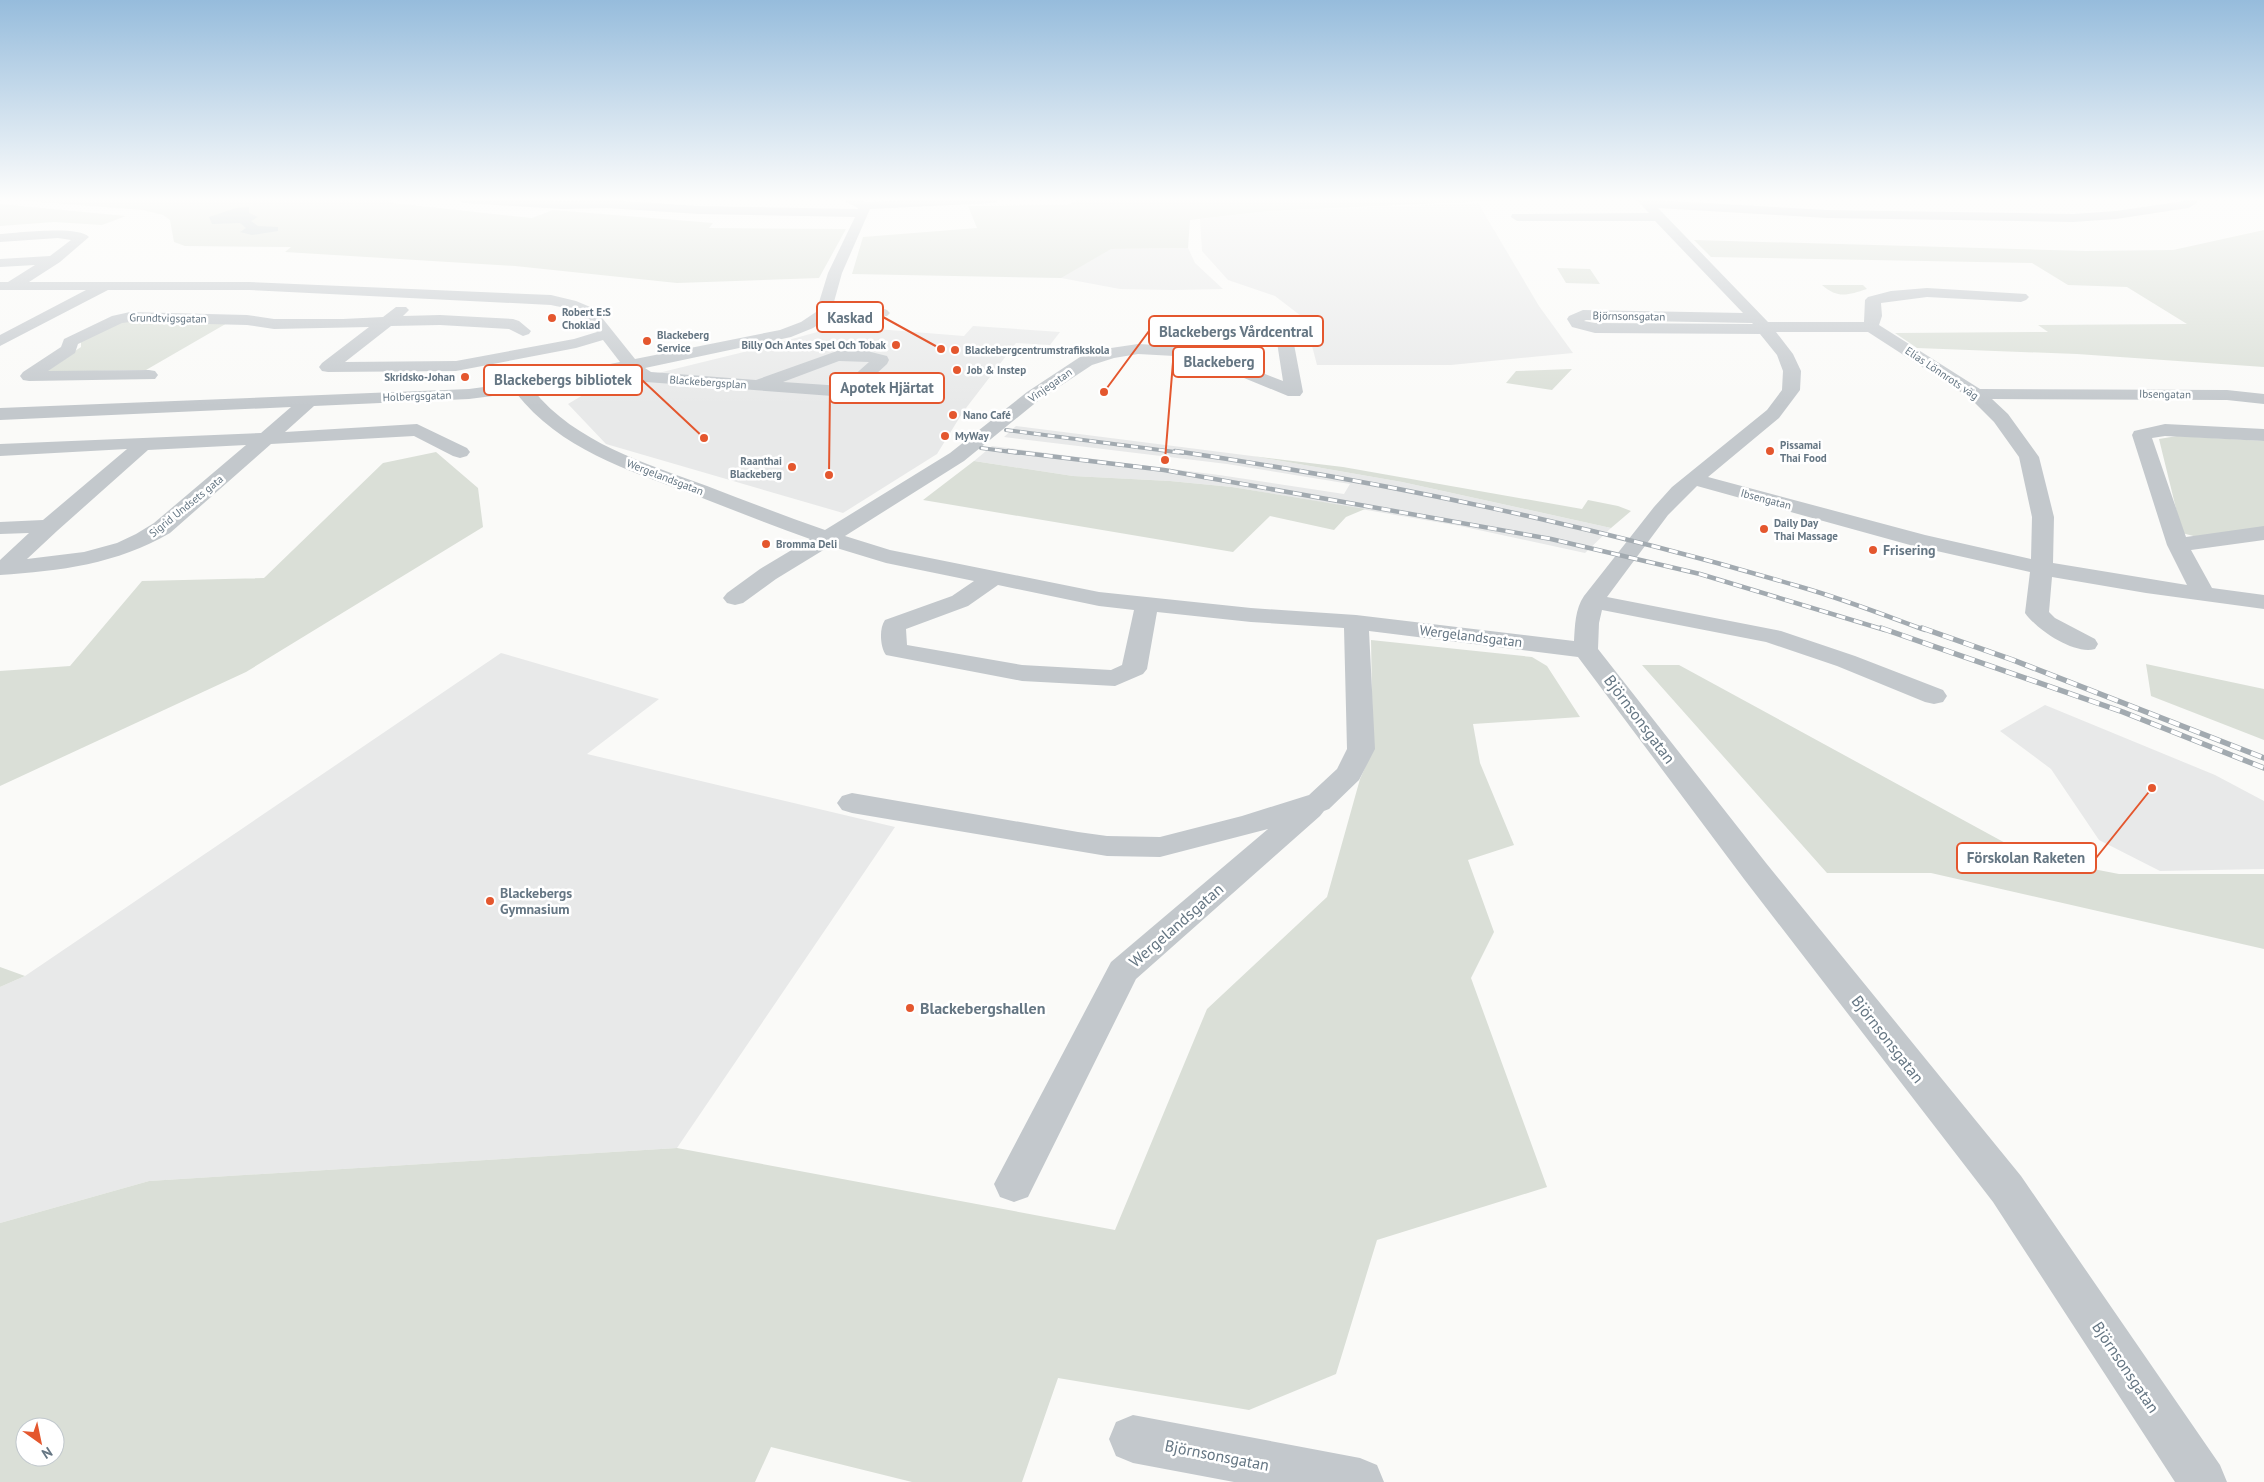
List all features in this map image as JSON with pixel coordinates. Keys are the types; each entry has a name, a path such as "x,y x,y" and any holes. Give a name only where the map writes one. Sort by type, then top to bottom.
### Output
{"street":[{"path":"6,286 38,268"},
{"path":"838,268 826,293 823,314 882,313"},
{"path":"1586,650 1587,623 1592,601 1661,512 1679,491 1773,414 1791,390 1792,371 1785,354 1774,338 1706,268"},
{"path":"0,341 108,285"},
{"path":"6,286 249,286 551,300 572,304 590,312 631,365"},
{"path":"424,293 328,367 456,366 576,343 607,334"},
{"path":"1760,325 1871,326 1874,316 1873,300 1886,296 1936,293 2021,297"},
{"name":"Holbergsgatan","path":"0,414 469,394 520,387 785,334 808,325 823,314"},
{"name":"Björnsonsgatan","path":"1584,315 1760,325 1594,328 1578,324 1575,319 1584,315"},
{"name":"Grundtvigsgatan","path":"149,375 29,376 69,348 70,342 118,319 130,317 248,320 274,324 343,324 440,320 513,324 523,331"},
{"name":"Vinjegatan","path":"827,538 956,458 1033,396 1086,361 1098,357 1138,349 1168,349 1196,352 1294,392 1282,323"},
{"name":"Elias Lönnrots väg","path":"1871,326 1976,394 2001,418 2029,456 2043,517 2042,568"},
{"name":"Blackebergsplan","path":"631,365 646,377 846,392 882,360 867,356 837,356 759,385"},
{"name":"Wergelandsgatan","path":"520,387 546,418 614,457 827,538 886,556 1099,599 1147,605 1356,622 1586,650"},
{"name":"Ibsengatan","path":"1976,394 2227,395 2264,399"},
{"name":"Sigrid Undsets gata","path":"2,568 50,566 108,554 144,540 162,528 310,400"},
{"path":"0,450 134,443 143,445 417,430 460,452"},
{"path":"2202,594 2178,545 2141,435 2165,430 2264,435"},
{"name":"Sigrid Undsets gata","path":"2,568 143,445"},
{"name":"Ibsengatan","path":"1693,479 1950,548 2042,568 2264,602"},
{"path":"0,528 49,526"},
{"path":"2178,545 2264,533"},
{"path":"735,598 768,574 827,538"},
{"path":"2042,568 2037,613 2046,622 2086,644"},
{"path":"993,578 960,601 894,625 895,650 1022,673 1115,678 1134,669 1147,605"},
{"path":"1592,601 1772,636 1846,660 1934,696"},
{"name":"Wergelandsgatan","path":"1014,1184 1123,971 1349,774 1362,749 1356,622"},
{"name":"Björnsonsgatan","path":"1586,650 1761,879 2007,1189 2203,1482"},
{"name":"Wergelandsgatan","path":"852,802 1078,842 1108,846 1160,847 1248,825 1319,802"},
{"name":"Björnsonsgatan","path":"1133,1439 1360,1482"}],"shaded area":[{"path":"536,268 824,268 819,278 677,283"},
{"path":"854,268 1078,268 1061,278 852,274"},
{"path":"1021,268 1201,268 1223,289 1120,289"},
{"path":"1217,268 1517,268 1539,306 1573,353 1451,365 1317,365 1305,319 1275,296 1228,280"},
{"path":"1557,268 1590,269 1600,284 1566,283"},
{"path":"2040,268 2264,268 2264,367 2077,354 1917,348 1895,333 2048,332 2038,325 2187,324 2127,287 2068,285"},
{"path":"1822,285 1863,285 1867,289 1854,293 1838,294"},
{"path":"121,321 229,322 146,370 43,372 81,347 81,342"},
{"path":"839,326 964,336 973,326 1060,332 1050,345 1016,343 963,412 937,454 843,513 606,444 568,404 593,389 752,350"},
{"path":"1572,369 1552,390 1506,383 1516,371"},
{"path":"1016,426 1252,456 1402,482 1611,528 1585,553 1460,526 1232,487 1170,481 1073,476 974,461 992,446 1219,475 1344,494 1350,484 1227,464 1004,437"},
{"path":"2177,436 2264,441 2264,527 2197,537 2182,533 2159,439"},
{"path":"436,452 478,488 483,527 246,672 0,786 0,671 70,666 142,581 264,578 383,463"},
{"path":"1252,456 1343,467 1582,509 1588,500 1618,506 1631,511 1611,528 1402,482"},
{"path":"974,461 1073,476 1170,481 1232,487 1365,509 1346,517 1334,530 1270,516 1233,552 923,500"},
{"path":"1371,640 1532,657 1547,666 1580,717 1473,724 1480,763 1514,845 1468,860 1494,932 1471,978 1547,1187 1377,1240 1336,1374 1249,1410 1058,1378 1022,1482 912,1482 771,1447 755,1482 0,1482 0,1223 149,1181 677,1148 1115,1230 1207,1009 1327,897 1360,779 1373,750"},
{"name":"Blackebergs Gymnasium","path":"501,653 659,699 587,754 895,827 677,1148 149,1181 0,1223 0,987 25,976"},
{"path":"2146,664 2264,689 2264,740 2151,696"},
{"path":"1642,665 1679,665 2031,857 2119,874 2264,874 2264,949 1931,873 1827,873"},
{"path":"2045,705 2215,775 2264,801 2264,869 2160,871 2099,840 2051,769 2000,731"},
{"path":"0,967 25,976 0,987"}],"railway":[{"path":"1006,430 1183,453"},
{"path":"981,448 1019,453"},
{"path":"1008,451 1164,470 1551,539 1700,574 1885,630"},
{"path":"1175,451 1333,477 1568,525 1646,544 1801,587 1925,630"},
{"path":"1881,628 2123,712 2264,768"},
{"path":"1922,628 2013,660 2264,758"}],"place":[{"name":"Robert E:S Choklad","path":"552,318"},
{"name":"Blackeberg Service","path":"647,341"},
{"name":"Billy Och Antes Spel Och Tobak","path":"896,345"},
{"name":"Kaskad","path":"941,349"},
{"name":"Blackebergcentrumstrafikskola","path":"955,350"},
{"name":"Job & Instep","path":"957,370"},
{"name":"Skridsko-Johan","path":"465,377"},
{"name":"Blackebergs Vårdcentral","path":"1104,392"},
{"name":"Nano Café","path":"953,415"},
{"name":"MyWay","path":"945,436"},
{"name":"Blackebergs bibliotek","path":"704,438"},
{"name":"Pissamai Thai Food","path":"1770,451"},
{"name":"Blackeberg","path":"1165,460"},
{"name":"Raanthai Blackeberg","path":"792,467"},
{"name":"Apotek Hjärtat","path":"829,475"},
{"name":"Daily Day Thai Massage","path":"1764,529"},
{"name":"Bromma Deli","path":"766,544"},
{"name":"Frisering","path":"1873,550"},
{"name":"Förskolan Raketen","path":"2152,788"},
{"name":"Blackebergs Gymnasium","path":"490,901"},
{"name":"Blackebergshallen","path":"910,1008"}]}
